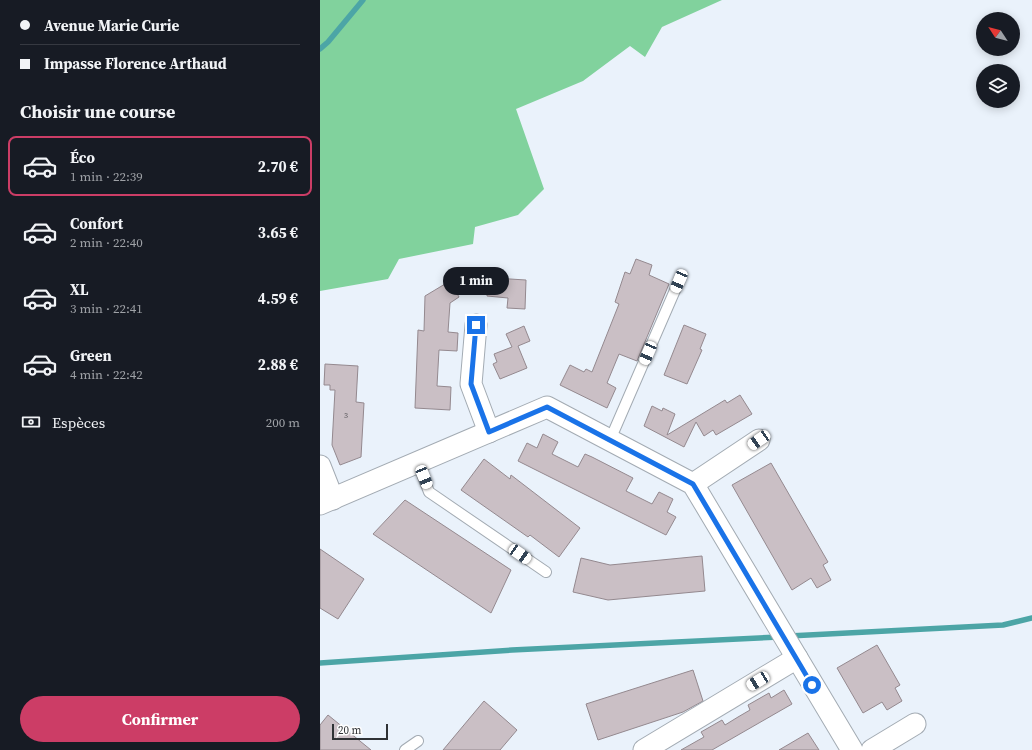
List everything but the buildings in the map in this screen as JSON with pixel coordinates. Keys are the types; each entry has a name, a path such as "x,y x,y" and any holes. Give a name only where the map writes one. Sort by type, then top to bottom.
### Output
{"street":[{"path":"476,325 471,384 489,432"},
{"path":"320,466 327,502 547,407 693,484 852,750"},
{"path":"693,484 759,440"},
{"path":"644,750 792,651"},
{"path":"872,750 915,724"}],"lane":[{"path":"610,440 679,281"},
{"path":"418,462 430,492 546,572"},
{"path":"405,750 418,741"}],"green space":[{"path":"320,0 722,0 662,27 645,57 630,46 583,81 516,109 544,189 518,215 475,227 473,244 399,259 388,279 320,291"}],"waterway":[{"path":"320,49 328,42 363,0"},
{"path":"789,636 1003,625 1032,618"},
{"path":"320,663 512,650 779,637"}],"route":[{"path":"476,325 471,384 489,432 547,407 693,484 812,685"}]}
